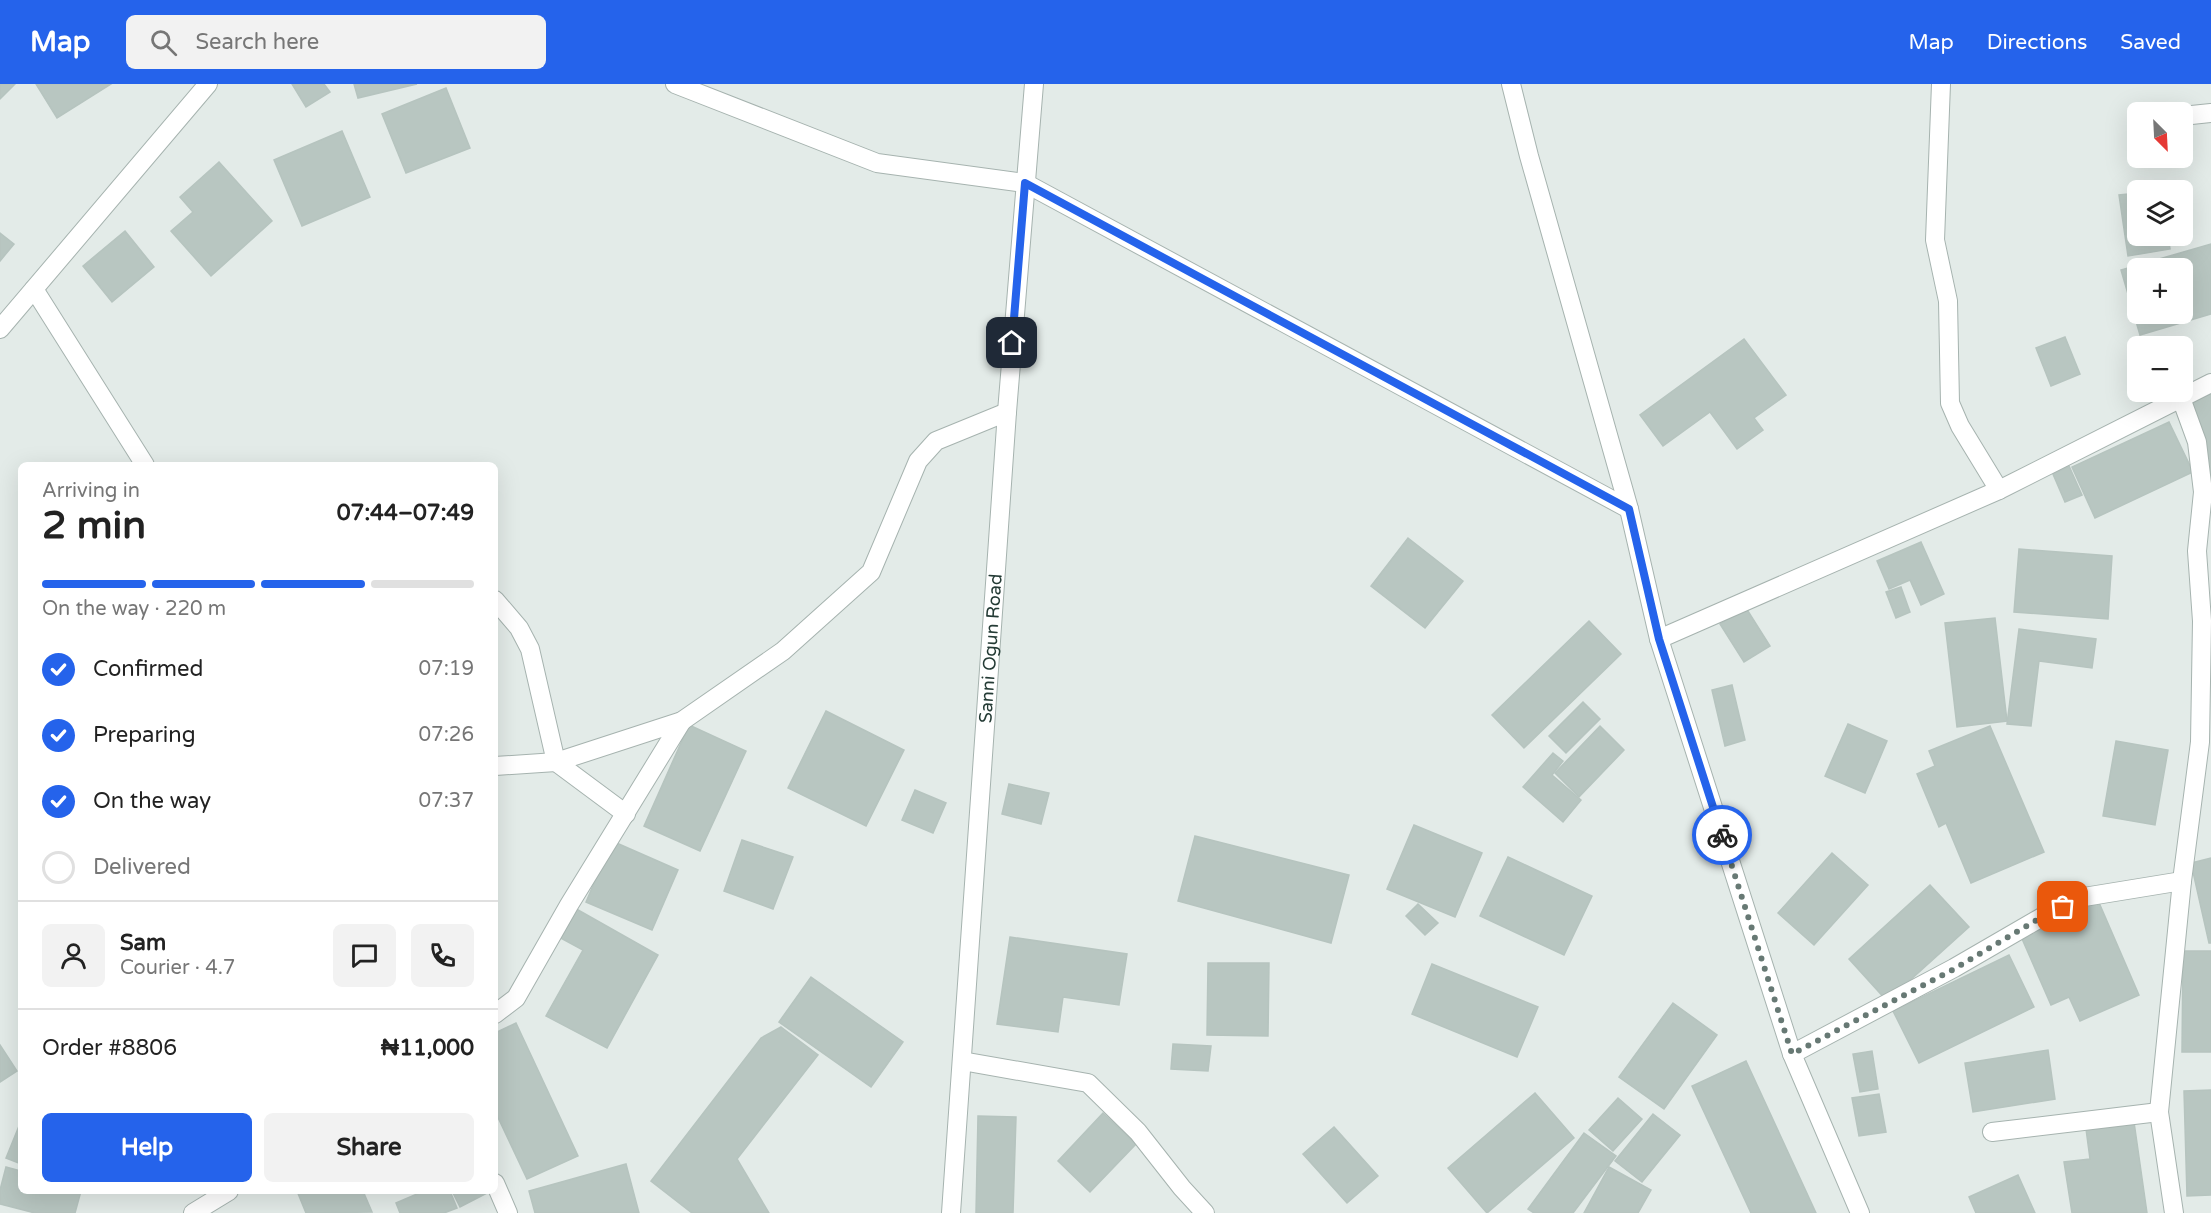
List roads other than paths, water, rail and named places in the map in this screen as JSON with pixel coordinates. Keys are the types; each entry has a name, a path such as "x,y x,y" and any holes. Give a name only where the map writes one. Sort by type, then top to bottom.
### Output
{"street":[{"path":"0,329 208,84"},
{"path":"675,84 877,163 1025,183 1629,509"},
{"name":"Sanni Ogun Road","path":"951,1213 1006,412 1034,84"},
{"path":"1511,84 1529,156 1629,509 1659,639 1792,1054 1860,1213"},
{"path":"1941,84 1935,240 1948,301 1950,404 1960,426 1999,490"},
{"path":"2193,115 2211,113"},
{"path":"34,289 144,462"},
{"path":"2193,392 2211,383"},
{"path":"1659,639 1999,490 2173,402"},
{"path":"2175,1213 2160,1112 2182,881 2200,742 2202,621 2197,551 2203,492 2197,442 2182,402"},
{"path":"498,766 556,762 682,721 783,651 870,572 918,461 936,441 1006,412"},
{"path":"498,604 519,628 531,649 556,762 626,814"},
{"path":"498,1012 516,998 569,905 682,721"},
{"path":"1792,1054 1954,969 2042,917 2084,897 2182,881"},
{"path":"962,1061 1088,1083 1138,1132 1205,1213"},
{"path":"1992,1132 2160,1112"},
{"path":"498,1190 508,1213"},
{"path":"193,1213 224,1194"}]}
